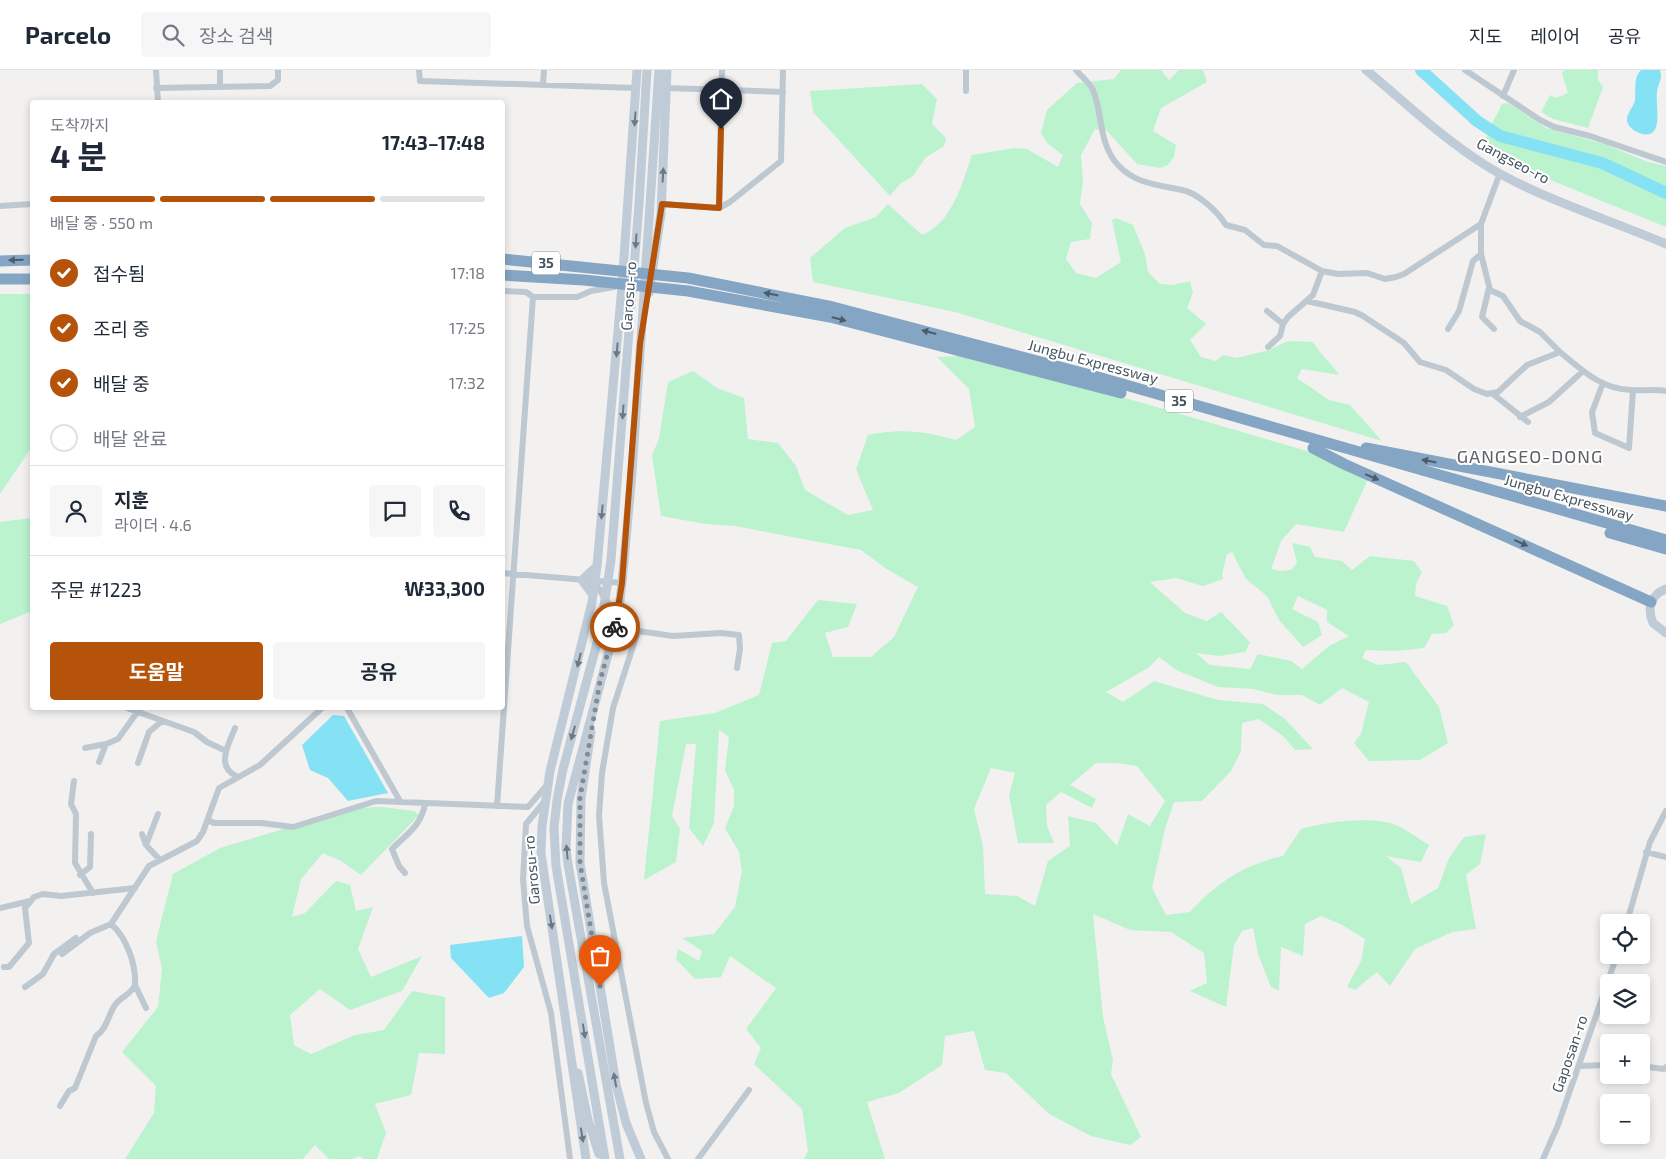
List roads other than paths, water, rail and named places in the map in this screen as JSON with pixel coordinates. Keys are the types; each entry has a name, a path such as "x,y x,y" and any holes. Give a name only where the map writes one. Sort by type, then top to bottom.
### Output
{"highway":[{"name":"Jungbu Expressway","path":"505,259 688,278 833,307 1098,378 1666,549"},
{"path":"0,261 30,260"},
{"name":"Jungbu Expressway","path":"505,276 584,280 688,291 840,319 1095,385 1666,540"},
{"path":"0,279 30,279"},
{"path":"1314,444 1367,448 1666,506"},
{"path":"1314,444 1344,464 1652,602"}],"main road":[{"name":"Garosu-ro","path":"586,1159 541,853 547,785 593,595 597,566 622,286 637,70"},
{"name":"Garosu-ro","path":"605,1159 556,866 554,828 563,769 600,632 606,600 623,421 647,70"},
{"name":"Garosu-ro","path":"620,1159 566,848 568,804 614,630 622,583 659,70"},
{"path":"640,344 662,204 667,70"},
{"name":"Gangseo-ro","path":"1366,70 1456,144 1500,173 1666,244"},
{"path":"593,595 582,580 597,566"},
{"path":"1666,589 1656,596 1652,602 1650,616 1653,624 1666,633"},
{"name":"Garosu-ro","path":"600,681 580,798 580,863 616,1084 626,1123 641,1159"},
{"path":"566,1026 574,1050 588,1120 601,1159"}],"street":[{"path":"156,70 158,100"},
{"path":"220,70 220,87"},
{"path":"156,88 270,86 278,80 278,70"},
{"path":"419,70 420,81 636,88"},
{"path":"543,85 544,70"},
{"path":"719,208 722,70"},
{"path":"662,204 719,208 730,202 781,161 784,70"},
{"path":"966,70 966,92"},
{"path":"1076,70 1092,88 1104,139 1118,165 1130,174 1154,186 1191,193 1222,217 1226,225 1245,230 1264,245 1277,246 1322,271 1338,274 1367,273 1385,278 1396,277 1404,274 1480,224"},
{"path":"1465,70 1554,127 1598,139 1666,162"},
{"path":"1503,96 1514,70"},
{"path":"666,88 783,92"},
{"path":"1494,329 1482,317 1489,288 1481,254 1480,224 1500,173"},
{"path":"0,206 30,204"},
{"path":"1448,329 1459,312 1473,261 1481,254"},
{"path":"1268,347 1280,336 1283,324 1307,301 1317,288 1322,271"},
{"path":"505,291 526,292 533,297 577,297 591,291 622,286"},
{"path":"1489,288 1503,296 1520,321 1540,332 1582,372 1603,383 1633,390 1666,391"},
{"path":"505,676 533,297"},
{"path":"1307,301 1355,312 1404,343 1420,362 1446,370 1474,388 1493,394 1528,422"},
{"path":"1267,311 1283,324"},
{"path":"1493,394 1527,365 1560,352"},
{"path":"1520,417 1549,402 1582,372"},
{"path":"1603,383 1592,412 1595,433 1629,448 1633,390"},
{"path":"505,573 622,583"},
{"path":"595,582 606,600 638,631"},
{"path":"614,630 673,636 721,632 739,635 737,668"},
{"path":"638,631 612,714 602,773 600,834 604,883 637,1062 650,1120 668,1159"},
{"path":"134,710 194,732 207,742 226,751"},
{"path":"62,954 96,931 111,924 146,870 160,860 197,841 208,820 219,788 260,765 320,710"},
{"path":"348,710 400,801"},
{"path":"496,806 503,710"},
{"path":"84,748 106,744 118,739 138,711"},
{"path":"138,763 149,732 162,721"},
{"path":"235,728 224,760 226,768 238,777"},
{"path":"99,762 106,744"},
{"path":"74,781 71,804 76,814 74,856 80,875 93,893"},
{"path":"208,820 214,823 261,823 293,827 364,803 376,801 528,807 547,785"},
{"path":"405,873 399,866 392,848 419,822 423,815 425,802"},
{"path":"544,802 526,824 523,879 527,926 551,1013 570,1159"},
{"path":"1629,914 1646,852 1666,811"},
{"path":"146,845 158,814"},
{"path":"80,875 90,867 91,834"},
{"path":"142,834 146,845 160,860"},
{"path":"1646,852 1666,857"},
{"path":"4,967 9,967 30,943 25,908 34,897 43,894 61,896 135,888"},
{"path":"0,908 30,901"},
{"path":"111,924 122,936 129,951 135,985 146,1008"},
{"path":"25,987 43,974 54,954 86,932 96,931"},
{"name":"Gaposan-ro","path":"1543,1159 1558,1125 1614,964"},
{"path":"60,1106 69,1091 75,1088 96,1036 102,1032 114,1005 122,996 133,990 135,985"},
{"path":"1579,1066 1600,1066"},
{"path":"1650,1067 1664,1069 1666,1067"},
{"path":"698,1159 749,1090"}],"water":[{"path":"1641,70 1660,70 1661,73 1657,92 1656,128 1652,133 1646,135 1634,130 1627,121 1635,100 1635,84 1638,73"},
{"path":"333,715 344,716 388,793 348,801 328,778 310,770 302,745"},
{"path":"522,936 524,967 504,993 489,998 451,958 450,945"}],"waterway":[{"path":"1421,70 1477,121 1500,136 1602,163 1666,193"}],"district":[{"name":"GANGSEO-DONG","path":"1530,457"}]}
